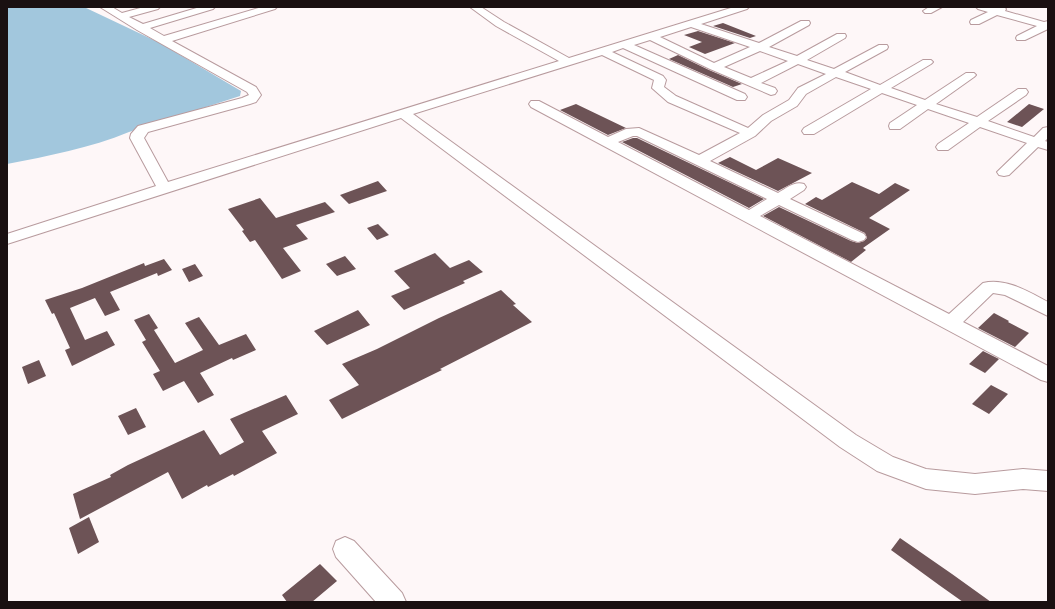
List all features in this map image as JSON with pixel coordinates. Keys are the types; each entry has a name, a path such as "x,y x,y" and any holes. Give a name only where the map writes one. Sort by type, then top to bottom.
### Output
{"street":[{"path":"105,7 252,90 255,95 252,99 154,126 143,130 138,134 138,138 164,188"},
{"path":"121,16 154,7"},
{"path":"141,28 210,7"},
{"path":"163,40 272,7"},
{"path":"475,7 500,24 568,62"},
{"path":"7,239 164,188 744,7"},
{"path":"981,7 1047,25"},
{"path":"975,22 1006,7"},
{"path":"714,67 760,47 805,23"},
{"path":"692,24 1042,144"},
{"path":"1021,38 1047,25"},
{"path":"650,36 714,67 771,91"},
{"path":"751,82 798,60 841,36"},
{"path":"623,44 741,98"},
{"path":"699,161 750,133 767,118 793,103 802,91 883,47"},
{"path":"602,51 659,78 658,88 672,99 750,133"},
{"path":"809,131 927,62"},
{"path":"895,126 970,75"},
{"path":"943,147 1022,92"},
{"path":"535,104 1048,375"},
{"path":"404,114 836,432 885,464 926,479 975,484 1023,479 1048,481"},
{"path":"607,142 634,131 858,237"},
{"path":"1004,172 1042,144 1048,131"},
{"path":"748,216 798,188"},
{"path":"950,324 990,287 997,286 1009,290 1048,310"},
{"path":"345,549 393,602"}],"water":[{"path":"7,7 84,7 160,43 241,91 240,96 99,143 53,155 7,164"}],"building":[{"path":"723,23 756,36 750,38 713,26"},
{"path":"698,31 735,43 705,54 689,47 702,42 684,35"},
{"path":"678,55 742,84 733,87 669,59"},
{"path":"576,104 626,128 608,135 560,110"},
{"path":"1029,104 1044,109 1022,127 1007,122"},
{"path":"637,138 764,199 749,208 622,142"},
{"path":"730,157 756,170 778,158 812,173 778,191 718,163"},
{"path":"378,181 387,191 349,204 340,195"},
{"path":"852,182 879,194 895,183 910,190 869,218 890,229 863,248 866,250 851,262 763,216 779,207 851,241 858,243 864,241 867,238 865,233 805,204 816,197 822,200"},
{"path":"260,198 276,218 325,202 335,212 296,225 308,239 283,248 301,271 282,279 255,240 250,242 242,231 244,230 228,209"},
{"path":"378,224 389,235 377,240 367,228"},
{"path":"435,253 450,268 469,260 483,272 463,281 465,283 404,310 391,296 410,288 394,271"},
{"path":"345,256 356,269 337,276 326,264"},
{"path":"164,259 172,270 158,276 157,273 110,292 120,310 105,316 95,298 70,308 85,340 107,331 115,345 72,366 65,350 70,348 54,313 52,314 45,300 82,288 144,263 145,266"},
{"path":"195,264 203,276 189,282 182,269"},
{"path":"501,290 516,304 513,305 532,322 440,369 442,370 342,419 329,400 359,385 342,364"},
{"path":"358,310 370,325 327,345 314,331"},
{"path":"994,313 1029,333 1015,347 978,328"},
{"path":"149,314 158,328 154,330 175,363 203,350 185,323 199,317 219,345 246,334 256,350 233,360 232,358 200,373 214,395 198,403 184,381 163,391 153,374 160,371 142,342 146,340 134,320"},
{"path":"983,351 999,359 985,373 969,364"},
{"path":"39,360 46,376 28,384 22,367"},
{"path":"991,385 1008,394 989,414 972,404"},
{"path":"286,395 298,414 262,431 277,453 234,476 233,474 208,487 207,485 182,499 168,472 80,519 73,494 111,477 110,475 128,465 204,430 220,455 244,442 230,419"},
{"path":"136,408 146,427 128,435 118,416"},
{"path":"89,517 99,542 78,554 69,528"},
{"path":"900,538 991,602 963,602 891,550"},
{"path":"320,564 337,581 312,602 287,602 282,595"}]}
